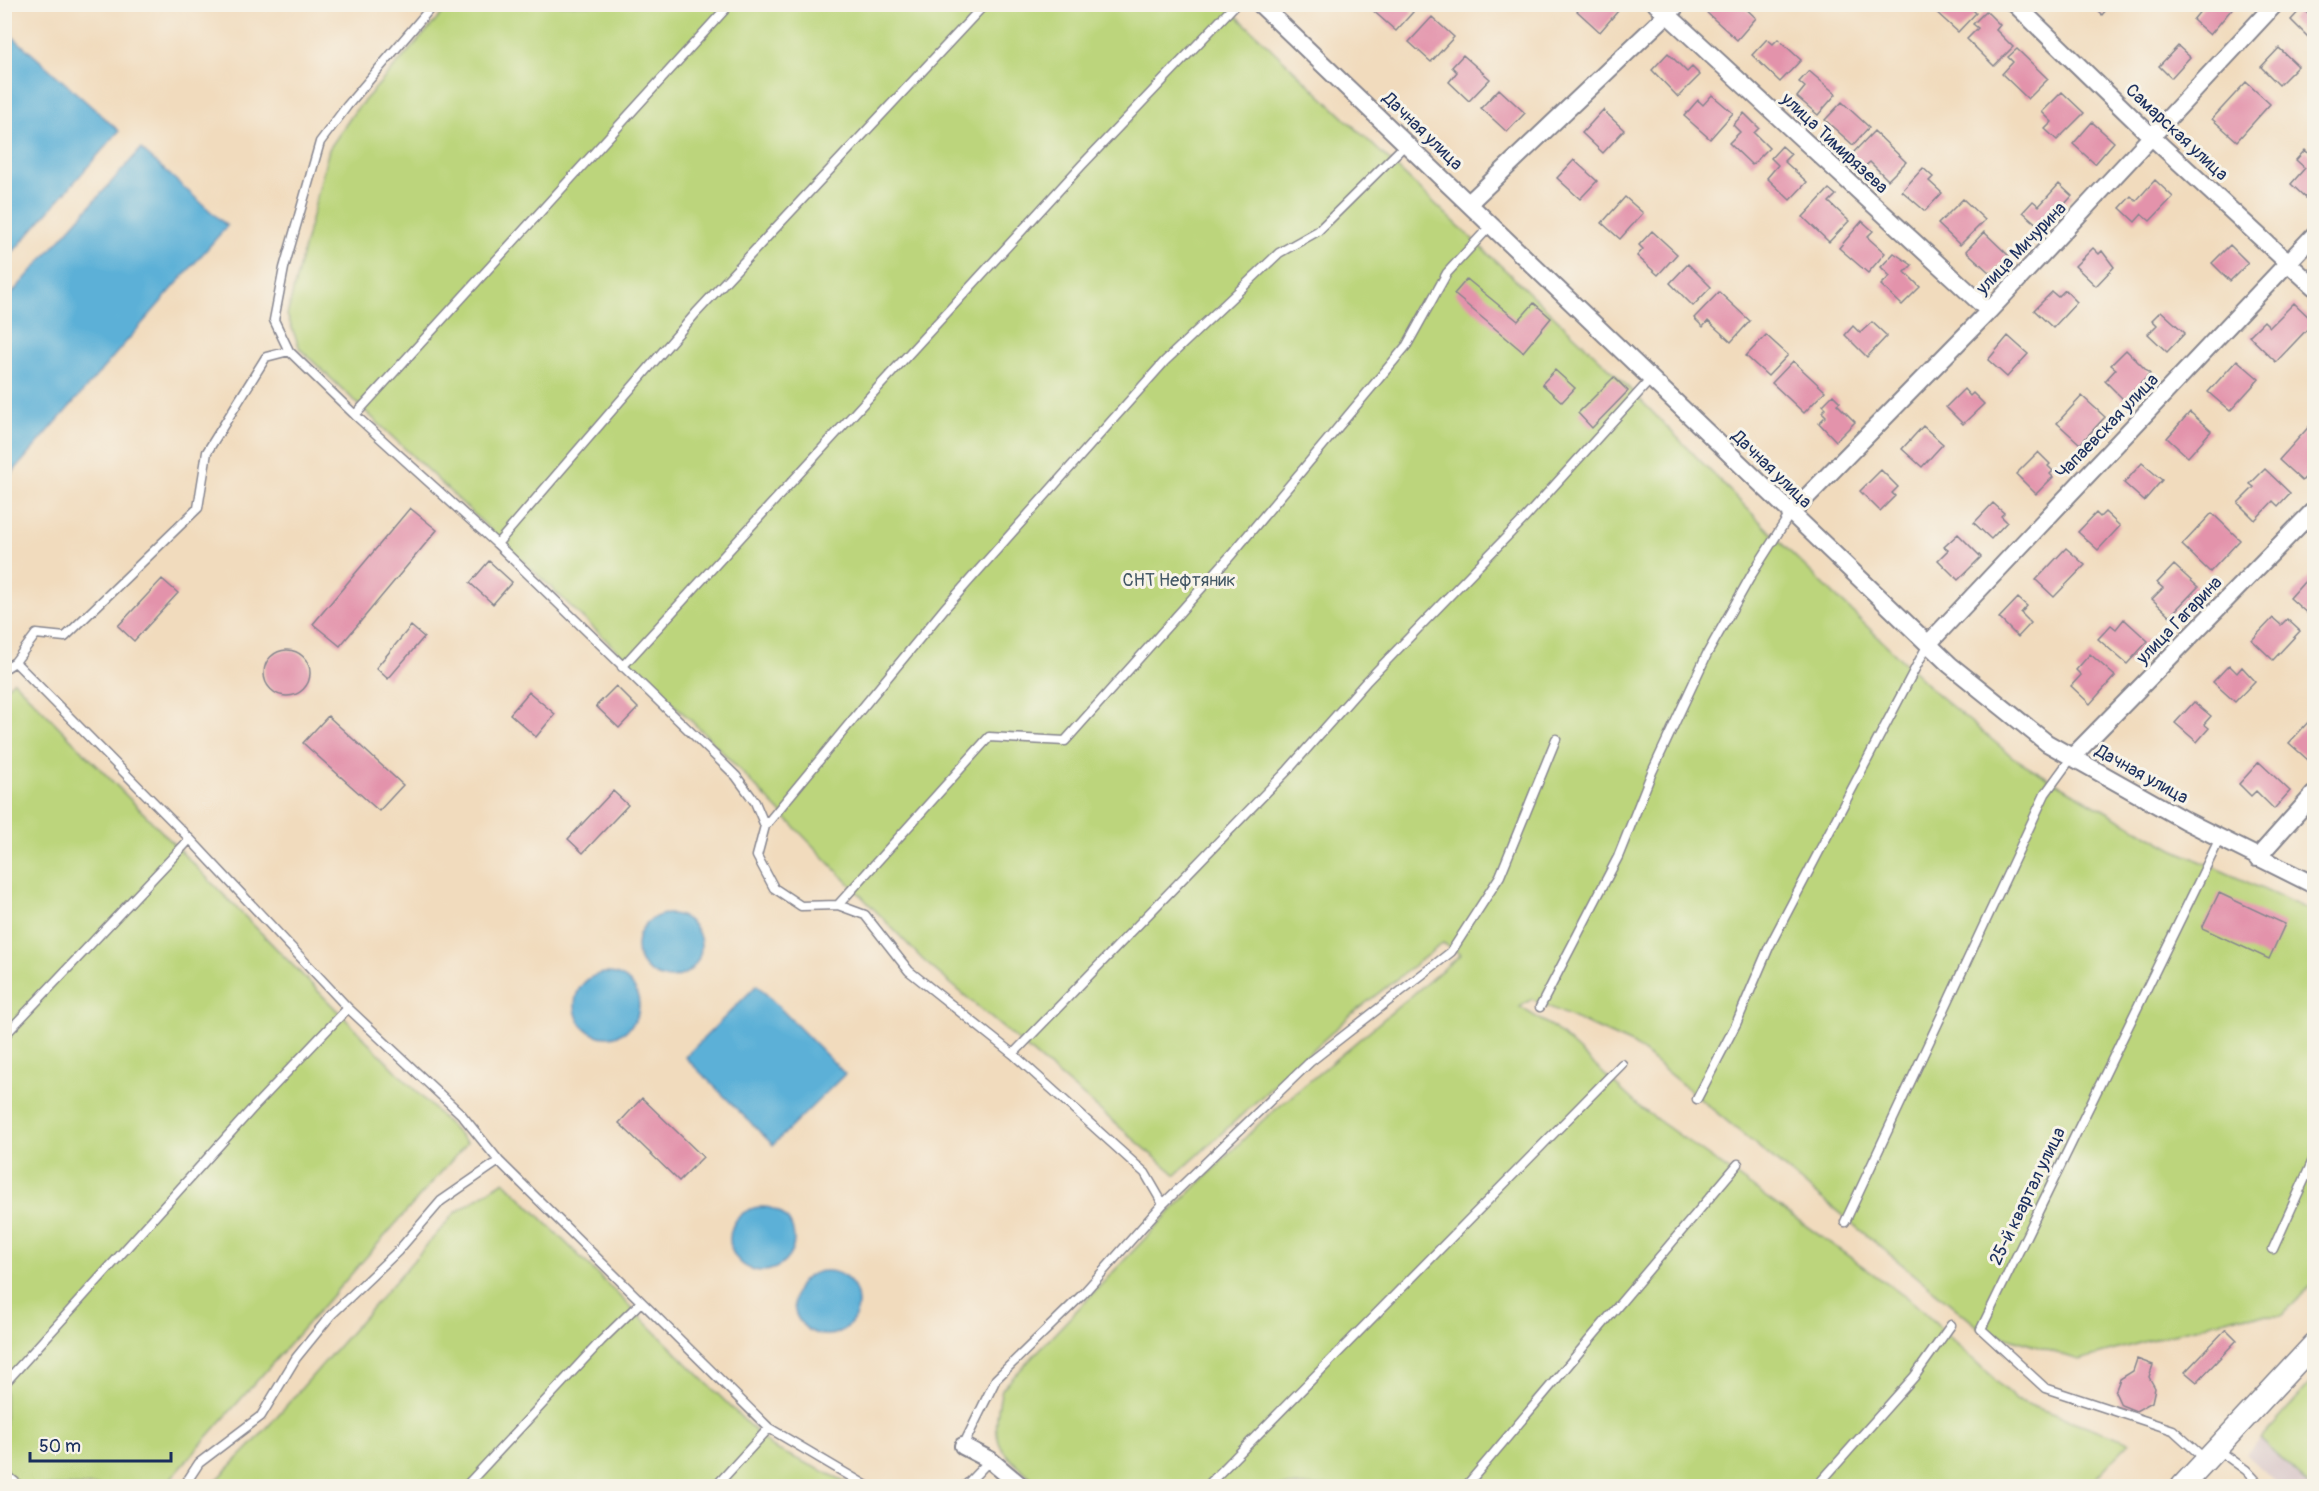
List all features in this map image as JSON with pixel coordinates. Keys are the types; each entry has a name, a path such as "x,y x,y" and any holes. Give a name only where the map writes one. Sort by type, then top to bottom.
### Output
{"street":[{"name":"Дачная улица","path":"1260,4 1470,202 1790,514 1928,644 1994,702 2047,743 2256,858 2314,885"},
{"name":"улица Мичурина","path":"1790,514 1989,311 2153,138 2275,4"},
{"name":"Самарская улица","path":"2018,6 2153,138 2314,287"},
{"path":"1470,202 1667,8"},
{"name":"улица Тимирязева","path":"1667,8 1989,311"},
{"name":"Чапаевская улица","path":"1928,644 2314,235"},
{"name":"улица Гагарина","path":"2072,757 2314,510"},
{"path":"2256,858 2314,794"},
{"path":"2182,1486 2314,1344"},
{"path":"963,1446 990,1460 1021,1486"}],"lane":[{"path":"434,4 347,106 320,142 284,268 274,320 289,351 355,415 497,544 736,776 755,802 765,826"},
{"path":"355,415 730,4"},
{"path":"497,544 696,313 985,4"},
{"path":"622,667 1082,165 1236,4"},
{"path":"1163,1204 1145,1173 1013,1054 909,971 865,915 838,905 801,906 774,888 757,856 765,826 944,609 1164,361 1279,254 1318,231 1407,143"},
{"path":"838,905 989,737 1065,741 1232,554 1407,345 1447,273 1492,224"},
{"path":"4,669 15,662 36,634 65,637 198,508 207,452 266,357 289,351"},
{"path":"1013,1054 1288,770 1366,682 1523,520 1651,379"},
{"path":"1540,1007 1618,857 1652,772 1707,654 1752,574 1790,514"},
{"path":"1697,1100 1736,1024 1769,947 1928,644"},
{"path":"15,662 190,839 348,1008 461,1114 499,1161 770,1428 867,1486"},
{"path":"963,1446 996,1379 1082,1295 1163,1204 1310,1062 1451,952 1500,876 1556,739"},
{"path":"1845,1222 2045,794 2072,757"},
{"name":"25-й квартал улица","path":"2212,1455 2173,1430 2045,1388 1980,1329 2220,838"},
{"path":"4,1035 190,839"},
{"path":"4,1384 251,1110 348,1008"},
{"path":"1207,1486 1622,1064"},
{"path":"2273,1249 2314,1158"},
{"path":"183,1486 199,1463 261,1416 296,1358 332,1315 398,1251 441,1201 499,1161"},
{"path":"1466,1486 1738,1164"},
{"path":"466,1486 601,1341 641,1302"},
{"path":"1817,1486 1914,1377 1952,1326"},
{"path":"716,1486 770,1428"},
{"path":"2212,1455 2246,1470 2261,1486"},
{"path":"965,1486 990,1460"},
{"path":"4,1473 20,1486"}],"shaded area":[{"path":"2260,1439 2310,1486 2280,1486 2246,1454"}],"green space":[{"name":"СНТ Нефтяник","path":"450,5 1225,5 1611,370 1786,548 1937,694 2014,758 2072,792 2173,849 2314,912 2314,1282 2283,1315 2237,1316 2079,1360 1981,1329 1634,1045 1532,999 1520,1007 1554,1028 1641,1108 1914,1303 2016,1400 2130,1442 2088,1486 1041,1486 1015,1464 1000,1446 997,1424 1002,1389 1171,1211 1262,1121 1461,954 1443,943 1353,1013 1176,1175 923,960 703,732 300,349 287,315 329,149 355,111"},
{"path":"14,681 467,1143 164,1486 5,1486 4,689"},
{"path":"504,1181 771,1447 855,1486 211,1486 257,1439 455,1213"},
{"path":"2314,1379 2314,1486 2310,1486 2260,1439"}],"water":[{"path":"12,36 119,131 5,261 4,45"},
{"path":"141,149 227,226 5,481 5,301"},
{"path":"669,914 681,916 692,923 699,934 701,946 699,958 692,969 681,976 669,978 657,976 646,969 639,958 637,946 639,934 646,923 657,916"},
{"path":"607,973 619,975 630,982 637,993 639,1005 637,1017 630,1028 619,1035 607,1037 595,1035 584,1028 577,1017 575,1005 577,993 584,982 595,975"},
{"path":"757,985 845,1074 773,1145 685,1057"},
{"path":"762,1207 774,1209 785,1216 792,1227 794,1239 792,1251 785,1262 774,1269 762,1271 750,1269 739,1262 732,1251 730,1239 732,1227 739,1216 750,1209"},
{"path":"826,1271 838,1273 849,1280 856,1291 858,1303 856,1315 849,1326 838,1333 826,1335 814,1333 803,1326 796,1315 794,1303 796,1291 803,1280 814,1273"}],"building":[{"path":"1373,4 1404,4 1413,12 1396,31 1370,8"},
{"path":"1583,4 1624,4 1600,32 1577,11"},
{"path":"1711,4 1741,4 1756,18 1737,40 1705,11"},
{"path":"1939,4 1967,4 1976,13 1958,32 1934,10"},
{"path":"2091,4 2111,4 2102,15"},
{"path":"2206,4 2236,4 2210,35 2193,20"},
{"path":"2302,8 2308,14 2314,8 2314,43 2291,20"},
{"path":"1986,11 2000,25 1996,30 2013,47 1994,66 1967,39 1978,28 1973,24"},
{"path":"1432,17 1454,37 1431,62 1409,42"},
{"path":"1767,39 1773,44 1778,39 1801,60 1780,82 1752,55"},
{"path":"2178,46 2190,57 2171,78 2159,66"},
{"path":"2279,48 2298,66 2279,85 2261,67"},
{"path":"2017,49 2048,79 2028,99 2002,74 2013,62 2008,57"},
{"path":"1668,53 1687,72 1692,67 1700,75 1678,97 1652,70"},
{"path":"1463,55 1490,79 1469,101 1449,82 1457,72 1452,67"},
{"path":"1809,71 1836,94 1818,115 1797,97 1805,87 1799,82"},
{"path":"2246,82 2270,104 2237,141 2212,119"},
{"path":"1499,89 1525,113 1507,132 1481,108"},
{"path":"2062,92 2084,113 2057,140 2045,129 2052,122 2042,112"},
{"path":"1712,95 1733,113 1710,139 1684,116 1698,100 1703,105"},
{"path":"1842,102 1869,127 1853,145 1825,120"},
{"path":"1603,110 1624,130 1603,153 1582,133"},
{"path":"1744,113 1759,128 1754,133 1769,148 1752,165 1729,143 1740,132 1733,125"},
{"path":"2092,122 2114,142 2095,164 2073,144"},
{"path":"1874,131 1906,162 1888,180 1870,162 1864,167 1851,155"},
{"path":"1782,146 1791,154 1784,161 1807,182 1790,200 1767,178 1778,165 1771,158"},
{"path":"2305,150 2314,159 2314,196 2309,201 2291,184 2305,168 2296,160"},
{"path":"1574,160 1597,181 1580,199 1557,178"},
{"path":"1923,168 1933,177 1929,181 1942,193 1925,211 1902,191"},
{"path":"2155,180 2173,197 2150,221 2142,214 2135,222 2120,208 2131,196 2136,201"},
{"path":"2059,184 2072,196 2042,229 2023,212 2033,201 2039,206"},
{"path":"1829,189 1836,195 1829,202 1849,221 1829,242 1803,217"},
{"path":"1625,197 1643,213 1620,239 1602,223"},
{"path":"1963,199 1985,220 1960,245 1938,224"},
{"path":"1862,221 1873,231 1867,237 1885,253 1868,273 1839,248"},
{"path":"1652,231 1677,254 1658,275 1637,256 1643,249 1639,245"},
{"path":"1984,232 2009,256 1991,274 1966,251"},
{"path":"2230,245 2248,263 2230,281 2212,263"},
{"path":"2093,248 2099,254 2102,251 2114,267 2096,286 2075,266"},
{"path":"1894,253 1912,265 1905,272 1920,287 1902,305 1881,285 1890,276 1881,267"},
{"path":"1688,264 1711,287 1693,306 1670,283"},
{"path":"1467,279 1518,321 1534,303 1551,318 1523,352 1454,294"},
{"path":"2065,290 2077,302 2053,328 2034,310 2052,292 2058,297"},
{"path":"1719,292 1750,321 1731,342 1708,321 1703,327 1694,318"},
{"path":"2294,303 2314,322 2276,362 2249,336 2264,321 2270,327"},
{"path":"2161,311 2185,333 2167,352 2148,334 2157,325 2152,320"},
{"path":"1872,322 1887,336 1867,357 1845,335 1853,326 1860,333"},
{"path":"1766,335 1788,355 1768,376 1746,356"},
{"path":"2008,336 2028,354 2007,377 1988,360"},
{"path":"2126,350 2150,374 2124,400 2105,381 2116,369 2111,365"},
{"path":"2237,360 2259,379 2230,411 2208,392"},
{"path":"1793,361 1825,391 1804,413 1772,383"},
{"path":"1555,370 1575,388 1562,402 1542,384"},
{"path":"1614,377 1628,391 1592,428 1578,413"},
{"path":"1964,389 1970,396 1973,393 1984,404 1963,424 1946,407"},
{"path":"1833,395 1840,402 1837,404 1855,422 1836,441 1819,423 1826,416 1822,412 1826,408 1823,405"},
{"path":"2082,396 2105,417 2080,444 2057,423"},
{"path":"2190,412 2211,431 2188,457 2167,438"},
{"path":"2314,421 2314,467 2302,481 2279,460"},
{"path":"1923,426 1943,444 1922,467 1902,449"},
{"path":"2038,452 2050,464 2048,466 2053,471 2050,474 2053,477 2036,494 2016,474"},
{"path":"2142,463 2162,480 2144,501 2124,483"},
{"path":"2265,469 2290,493 2278,506 2273,501 2255,520 2238,503 2254,487 2250,484"},
{"path":"1881,470 1898,487 1892,493 1895,496 1880,511 1860,491"},
{"path":"1993,503 2004,513 2001,516 2007,522 1991,539 1974,523"},
{"path":"410,508 437,530 340,646 313,624"},
{"path":"2105,512 2120,526 2098,550 2078,532 2096,513 2100,517"},
{"path":"2212,513 2240,540 2210,572 2182,545"},
{"path":"1958,534 1981,557 1958,580 1938,560 1948,550 1944,547"},
{"path":"2066,548 2085,565 2054,597 2036,580"},
{"path":"489,561 512,582 493,604 470,583"},
{"path":"2174,565 2198,587 2170,616 2152,599 2163,588 2157,583"},
{"path":"2314,571 2314,611 2310,616 2290,598"},
{"path":"162,579 178,593 134,641 118,626"},
{"path":"2018,598 2027,606 2021,613 2031,623 2018,637 1999,618"},
{"path":"2273,618 2281,625 2287,619 2300,631 2273,660 2252,640"},
{"path":"2124,619 2148,641 2127,664 2098,639 2111,625 2116,629"},
{"path":"411,626 424,637 388,679 376,668"},
{"path":"287,650 303,657 310,673 303,689 287,696 271,689 264,673 271,657"},
{"path":"2090,654 2115,676 2090,704 2071,686 2081,675 2076,670"},
{"path":"2229,665 2237,673 2242,667 2255,681 2235,702 2213,682"},
{"path":"616,686 638,708 619,728 596,706"},
{"path":"529,692 555,714 536,737 510,714"},
{"path":"2194,702 2211,716 2204,724 2209,728 2197,742 2175,723"},
{"path":"328,716 403,785 379,811 303,743"},
{"path":"2310,720 2314,724 2314,753 2308,760 2289,743"},
{"path":"2259,762 2290,791 2274,809 2256,791 2251,796 2239,784"},
{"path":"613,791 628,805 583,853 568,839"},
{"path":"2219,893 2285,924 2269,959 2202,928"},
{"path":"642,1098 703,1157 679,1181 619,1123"},
{"path":"2226,1329 2237,1340 2197,1382 2185,1372"},
{"path":"2137,1359 2153,1365 2149,1377 2155,1388 2152,1402 2136,1411 2121,1405 2115,1392 2120,1379 2133,1371"}]}
